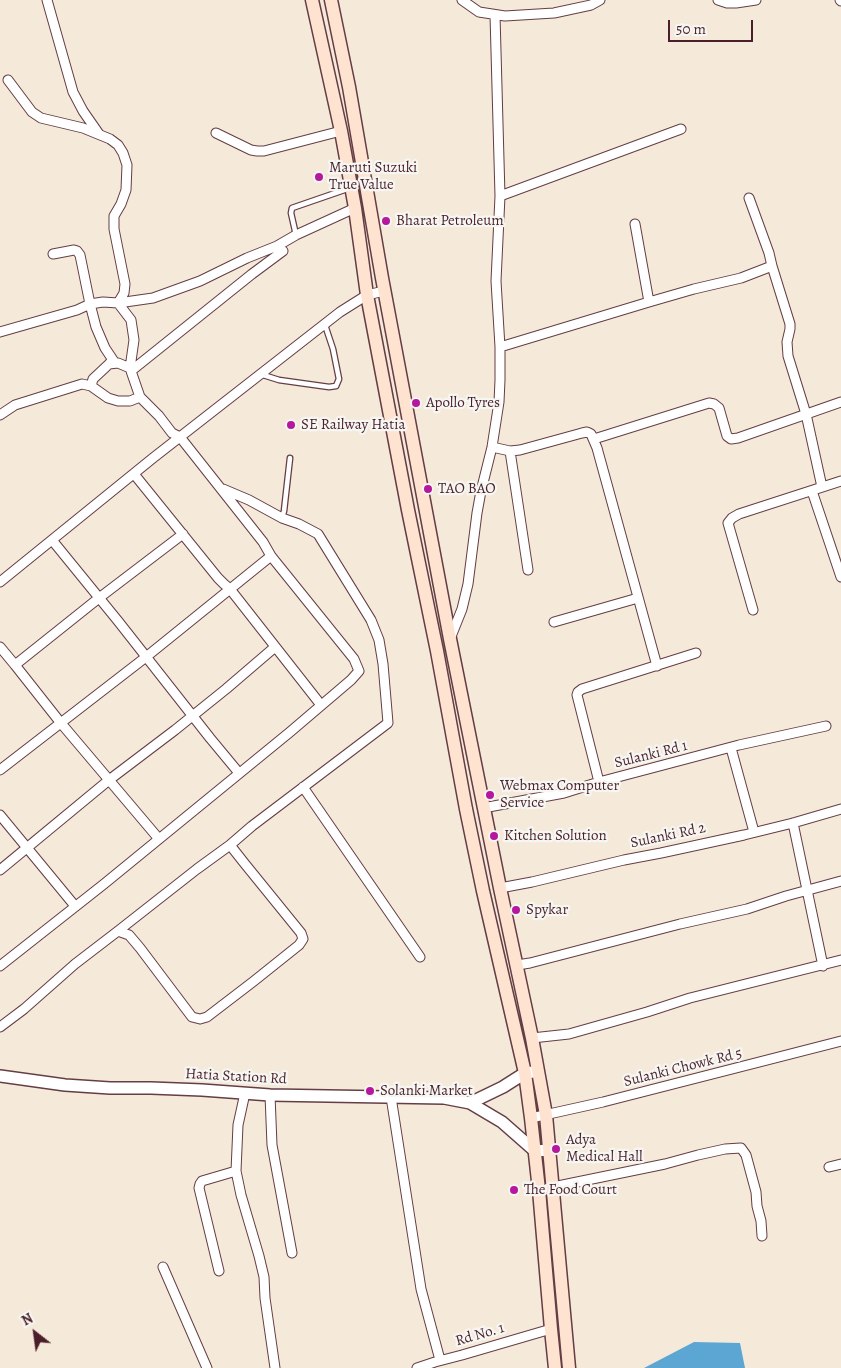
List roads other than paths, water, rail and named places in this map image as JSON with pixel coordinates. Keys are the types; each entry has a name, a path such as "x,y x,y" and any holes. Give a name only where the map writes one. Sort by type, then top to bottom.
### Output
{"main road":[{"path":"312,0 356,208 367,295 470,828 524,1073 532,1118 555,1368"},
{"path":"331,0 349,87 384,291 450,639 546,1115 569,1368"}],"street":[{"path":"47,0 73,92 82,110 100,135"},
{"path":"462,0 479,12 505,16 554,13 591,5 600,0"},
{"path":"718,0 727,3 756,0"},
{"path":"450,639 462,609 468,584 481,490 492,447 499,402 500,347 496,282 500,196 494,15"},
{"path":"8,80 32,112 41,118 83,128 110,139 118,145 123,153 127,165 126,190 114,216 114,229 125,284 124,293 118,303"},
{"path":"500,196 681,130"},
{"path":"216,133 257,151 341,131"},
{"path":"749,198 769,253 790,324 787,342 788,356 806,414 822,487"},
{"path":"0,332 76,310 90,304 103,302 118,303 153,298 171,292 200,281 356,208"},
{"path":"635,224 649,302"},
{"path":"53,254 74,250 80,255 96,327 105,348 113,360 93,379 91,386"},
{"path":"130,370 283,251"},
{"path":"500,347 694,289 741,278 772,266"},
{"path":"0,582 180,437 340,312 367,295 384,291"},
{"path":"0,966 240,773 351,680 359,671 354,659 271,556 263,542 180,437 172,433 159,416 140,397 130,370 134,340 131,320 118,303"},
{"path":"109,364 118,363 130,370"},
{"path":"0,415 15,405 82,384 91,386 108,398 118,401 130,401 140,397"},
{"path":"594,439 708,403 714,404 719,408 727,436 731,439 738,438 841,402"},
{"path":"492,447 510,451 530,448 582,433 592,434 657,666"},
{"path":"510,451 528,570"},
{"path":"134,474 230,589 321,705"},
{"path":"753,610 728,523 739,514 841,481"},
{"path":"0,1027 24,1009 75,964 196,869 388,723 384,664 379,640 371,620 318,534 220,488"},
{"path":"812,490 841,577"},
{"path":"16,665 183,534"},
{"path":"52,540 240,773"},
{"path":"0,770 146,657 271,556"},
{"path":"554,622 638,598"},
{"path":"0,870 275,646"},
{"path":"0,647 60,722 159,839"},
{"path":"599,782 577,695 578,692 582,689 696,653"},
{"name":"Sulanki Rd 1","path":"483,808 564,793 599,782 731,748 826,726"},
{"path":"731,748 754,832"},
{"path":"303,787 420,957"},
{"name":"Sulanki Rd 2","path":"500,888 793,823 841,808"},
{"path":"0,814 75,906"},
{"path":"793,823 824,966"},
{"path":"118,931 129,935 192,1016 200,1019 207,1017 246,987 299,945 303,939 230,844"},
{"path":"517,965 747,909 841,881"},
{"path":"532,1038 569,1034 698,996 824,966 841,960"},
{"name":"Sulanki Chowk Rd 5","path":"532,1118 689,1081 841,1041"},
{"path":"470,1103 524,1073 538,1070"},
{"name":"Hatia Station Rd","path":"0,1076 65,1085 185,1089 270,1096 444,1098 470,1103 502,1122 534,1150"},
{"path":"245,1093 238,1125 236,1171 240,1195 264,1277 265,1298 275,1368"},
{"path":"270,1096 272,1145 292,1253"},
{"path":"391,1097 420,1284 440,1360"},
{"path":"539,1190 665,1164 725,1149 741,1148 746,1154 756,1192 762,1236"},
{"path":"534,1150 549,1150"},
{"path":"829,1167 841,1164"},
{"path":"219,1271 199,1188 202,1182 236,1171"},
{"path":"164,1267 207,1368"},
{"name":"Rd No. 1","path":"417,1368 551,1329"}],"lane":[{"path":"296,235 291,213 292,208 352,188"},
{"path":"260,374 279,380 329,388 336,386 339,379 336,362 325,325"},
{"path":"282,518 290,458"}],"water":[{"path":"694,1342 740,1343 745,1368 644,1368"}],"place":[{"name":"Maruti Suzuki True Value","path":"319,177"},
{"name":"Bharat Petroleum","path":"386,221"},
{"name":"Apollo Tyres","path":"416,403"},
{"name":"SE Railway Hatia","path":"291,425"},
{"name":"TAO BAO","path":"428,489"},
{"name":"Webmax Computer Service","path":"490,795"},
{"name":"Kitchen Solution","path":"494,836"},
{"name":"Spykar","path":"516,910"},
{"name":"Solanki Market","path":"370,1091"},
{"name":"Adya Medical Hall","path":"556,1149"},
{"name":"The Food Court","path":"514,1190"}]}
